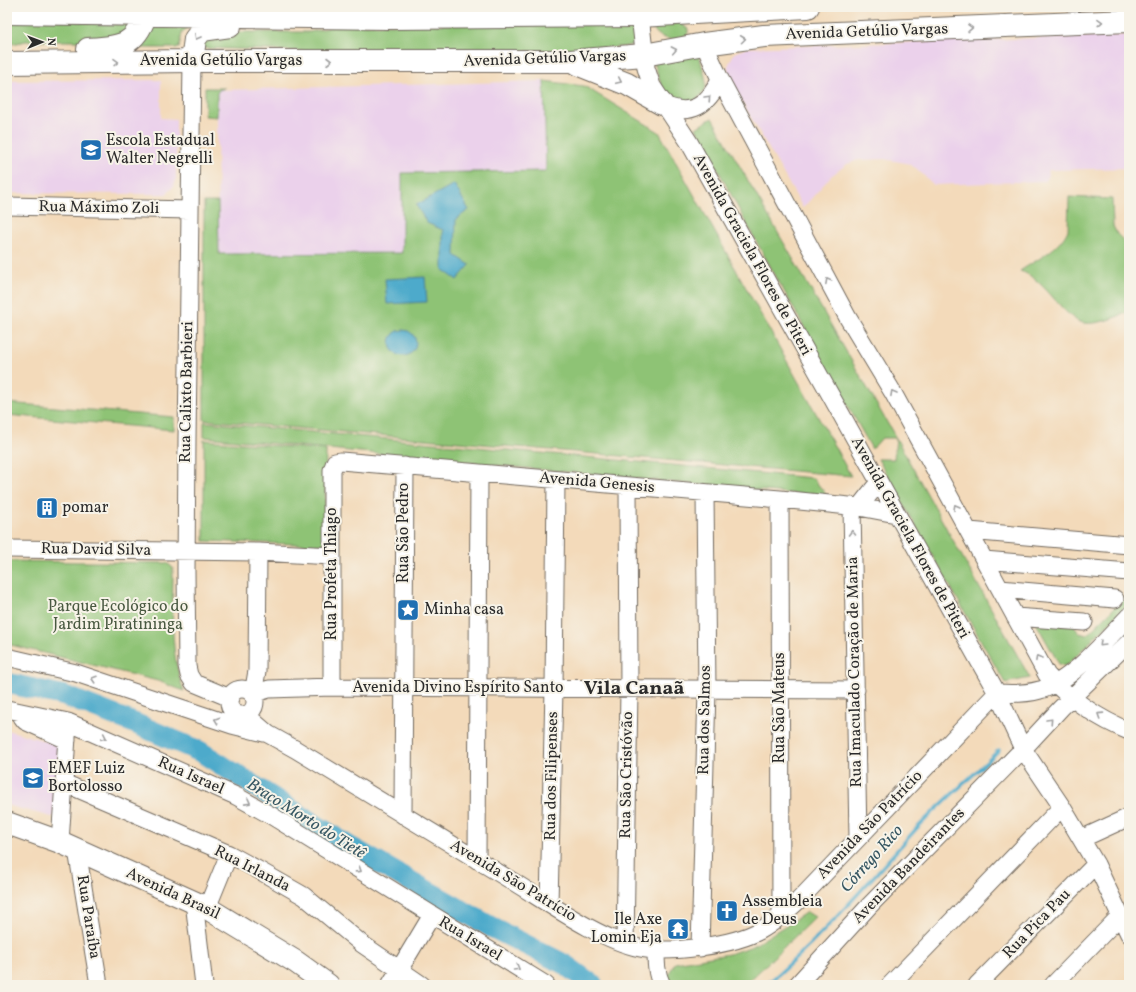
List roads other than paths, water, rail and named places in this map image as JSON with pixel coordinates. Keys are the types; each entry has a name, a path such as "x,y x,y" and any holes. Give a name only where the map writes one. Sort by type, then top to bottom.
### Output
{"main road":[{"name":"Avenida Getúlio Vargas","path":"7,13 146,11 271,18 388,12 639,11 682,13 808,7"},
{"path":"7,54 122,46 130,41 138,31 146,11"},
{"path":"682,13 704,44"},
{"path":"192,61 195,38 202,30 212,27 258,24 271,18"},
{"name":"Avenida Getúlio Vargas","path":"7,63 192,61 570,61 644,55 704,44 764,36 1129,21"},
{"path":"570,61 620,81 662,104"},
{"name":"Avenida Brasil","path":"7,823 68,846 201,905 296,962 328,985"}],"street":[{"name":"Avenida Graciela Flores de Piteri","path":"639,11 646,68 652,86 662,104 689,142 996,693 1023,749 1062,807 1096,864 1129,934"},
{"path":"704,44 720,79 850,322 892,391 1048,675 1056,684 1073,697 1115,725 1129,731"},
{"name":"Rua Calixto Barbieri","path":"192,61 186,643 189,675 194,683 230,698"},
{"path":"662,104 672,109 688,110 699,106 708,100 720,79"},
{"name":"Avenida Graciela Flores de Piteri","path":"688,110 685,128 689,142"},
{"name":"Rua Máximo Zoli","path":"7,206 190,210"},
{"name":"Avenida Genesis","path":"334,462 341,460 780,499 856,507 896,514"},
{"name":"Rua Profeta Thiago","path":"332,687 332,470 334,462"},
{"name":"Rua São Pedro","path":"403,815 405,466"},
{"path":"477,860 479,473"},
{"name":"Rua dos Filipenses","path":"549,904 554,688 556,480"},
{"path":"856,507 879,482"},
{"name":"Rua São Cristóvão","path":"624,944 629,689 628,486"},
{"name":"Rua dos Salmos","path":"700,948 707,690 705,493"},
{"name":"Rua São Mateus","path":"780,499 781,917"},
{"name":"Rua Imaculado Coração de Maria","path":"856,507 858,838"},
{"path":"969,531 1129,545"},
{"name":"Rua David Silva","path":"7,549 258,552 332,556"},
{"path":"253,694 241,689 233,692 229,705 234,713 238,715 246,715 255,706 253,694 257,671 258,552"},
{"path":"984,560 1129,572"},
{"path":"1000,589 1115,599"},
{"path":"996,693 1028,692 1040,690 1056,684 1073,671 1129,616"},
{"path":"1015,617 1084,622"},
{"name":"Avenida Bandeirantes","path":"797,985 869,906 1073,697 1129,642"},
{"path":"7,656 76,674 232,725 268,734"},
{"name":"Avenida Divino Espírito Santo","path":"253,694 269,689 332,687 856,690"},
{"name":"Avenida São Patrício","path":"246,715 268,734 295,748 573,919 624,944 640,949 656,950 700,948 719,944 760,931 781,917 996,693"},
{"path":"13,710 25,722 67,740"},
{"name":"Rua Israel","path":"13,710 68,722 242,799 320,845 546,985"},
{"name":"Rua Paraíba","path":"68,722 64,783 68,846 99,985"},
{"name":"Rua Irlanda","path":"64,783 229,854 304,896 362,944 422,985"},
{"path":"890,985 1062,807"},
{"path":"1081,839 1129,817"},
{"path":"204,985 201,905 229,854"},
{"name":"Rua Pica Pau","path":"977,985 1096,864"},
{"path":"390,985 432,915"},
{"path":"1053,985 1121,915"},
{"path":"656,950 656,965 662,985"}],"water":[{"path":"454,184 469,210 456,219 455,255 470,265 457,280 443,270 443,230 427,223 416,205"},
{"path":"425,277 427,302 387,304 385,279"},
{"path":"403,330 412,334 416,343 412,352 403,356 394,352 390,343 394,334"}],"waterway":[{"name":"Braço Morto do Tietê","path":"7,683 65,696 134,723 201,752 352,848 493,928 564,964 593,985"},
{"name":"Córrego Rico","path":"766,985 787,967 825,929 917,828 999,750"}],"place":[{"name":"Escola Estadual Walter Negrelli","path":"91,150"},
{"name":"pomar","path":"47,508"},
{"name":"Minha casa","path":"408,610"},
{"name":"EMEF Luiz Bortolosso","path":"33,778"},
{"name":"Assembleia de Deus","path":"727,911"},
{"name":"Ile Axe Lomin Eja","path":"678,929"}],"district":[{"name":"Vila Canaã","path":"634,689"}],"park label":[{"name":"Parque Ecológico do Jardim Piratininga","path":"118,616"}]}
